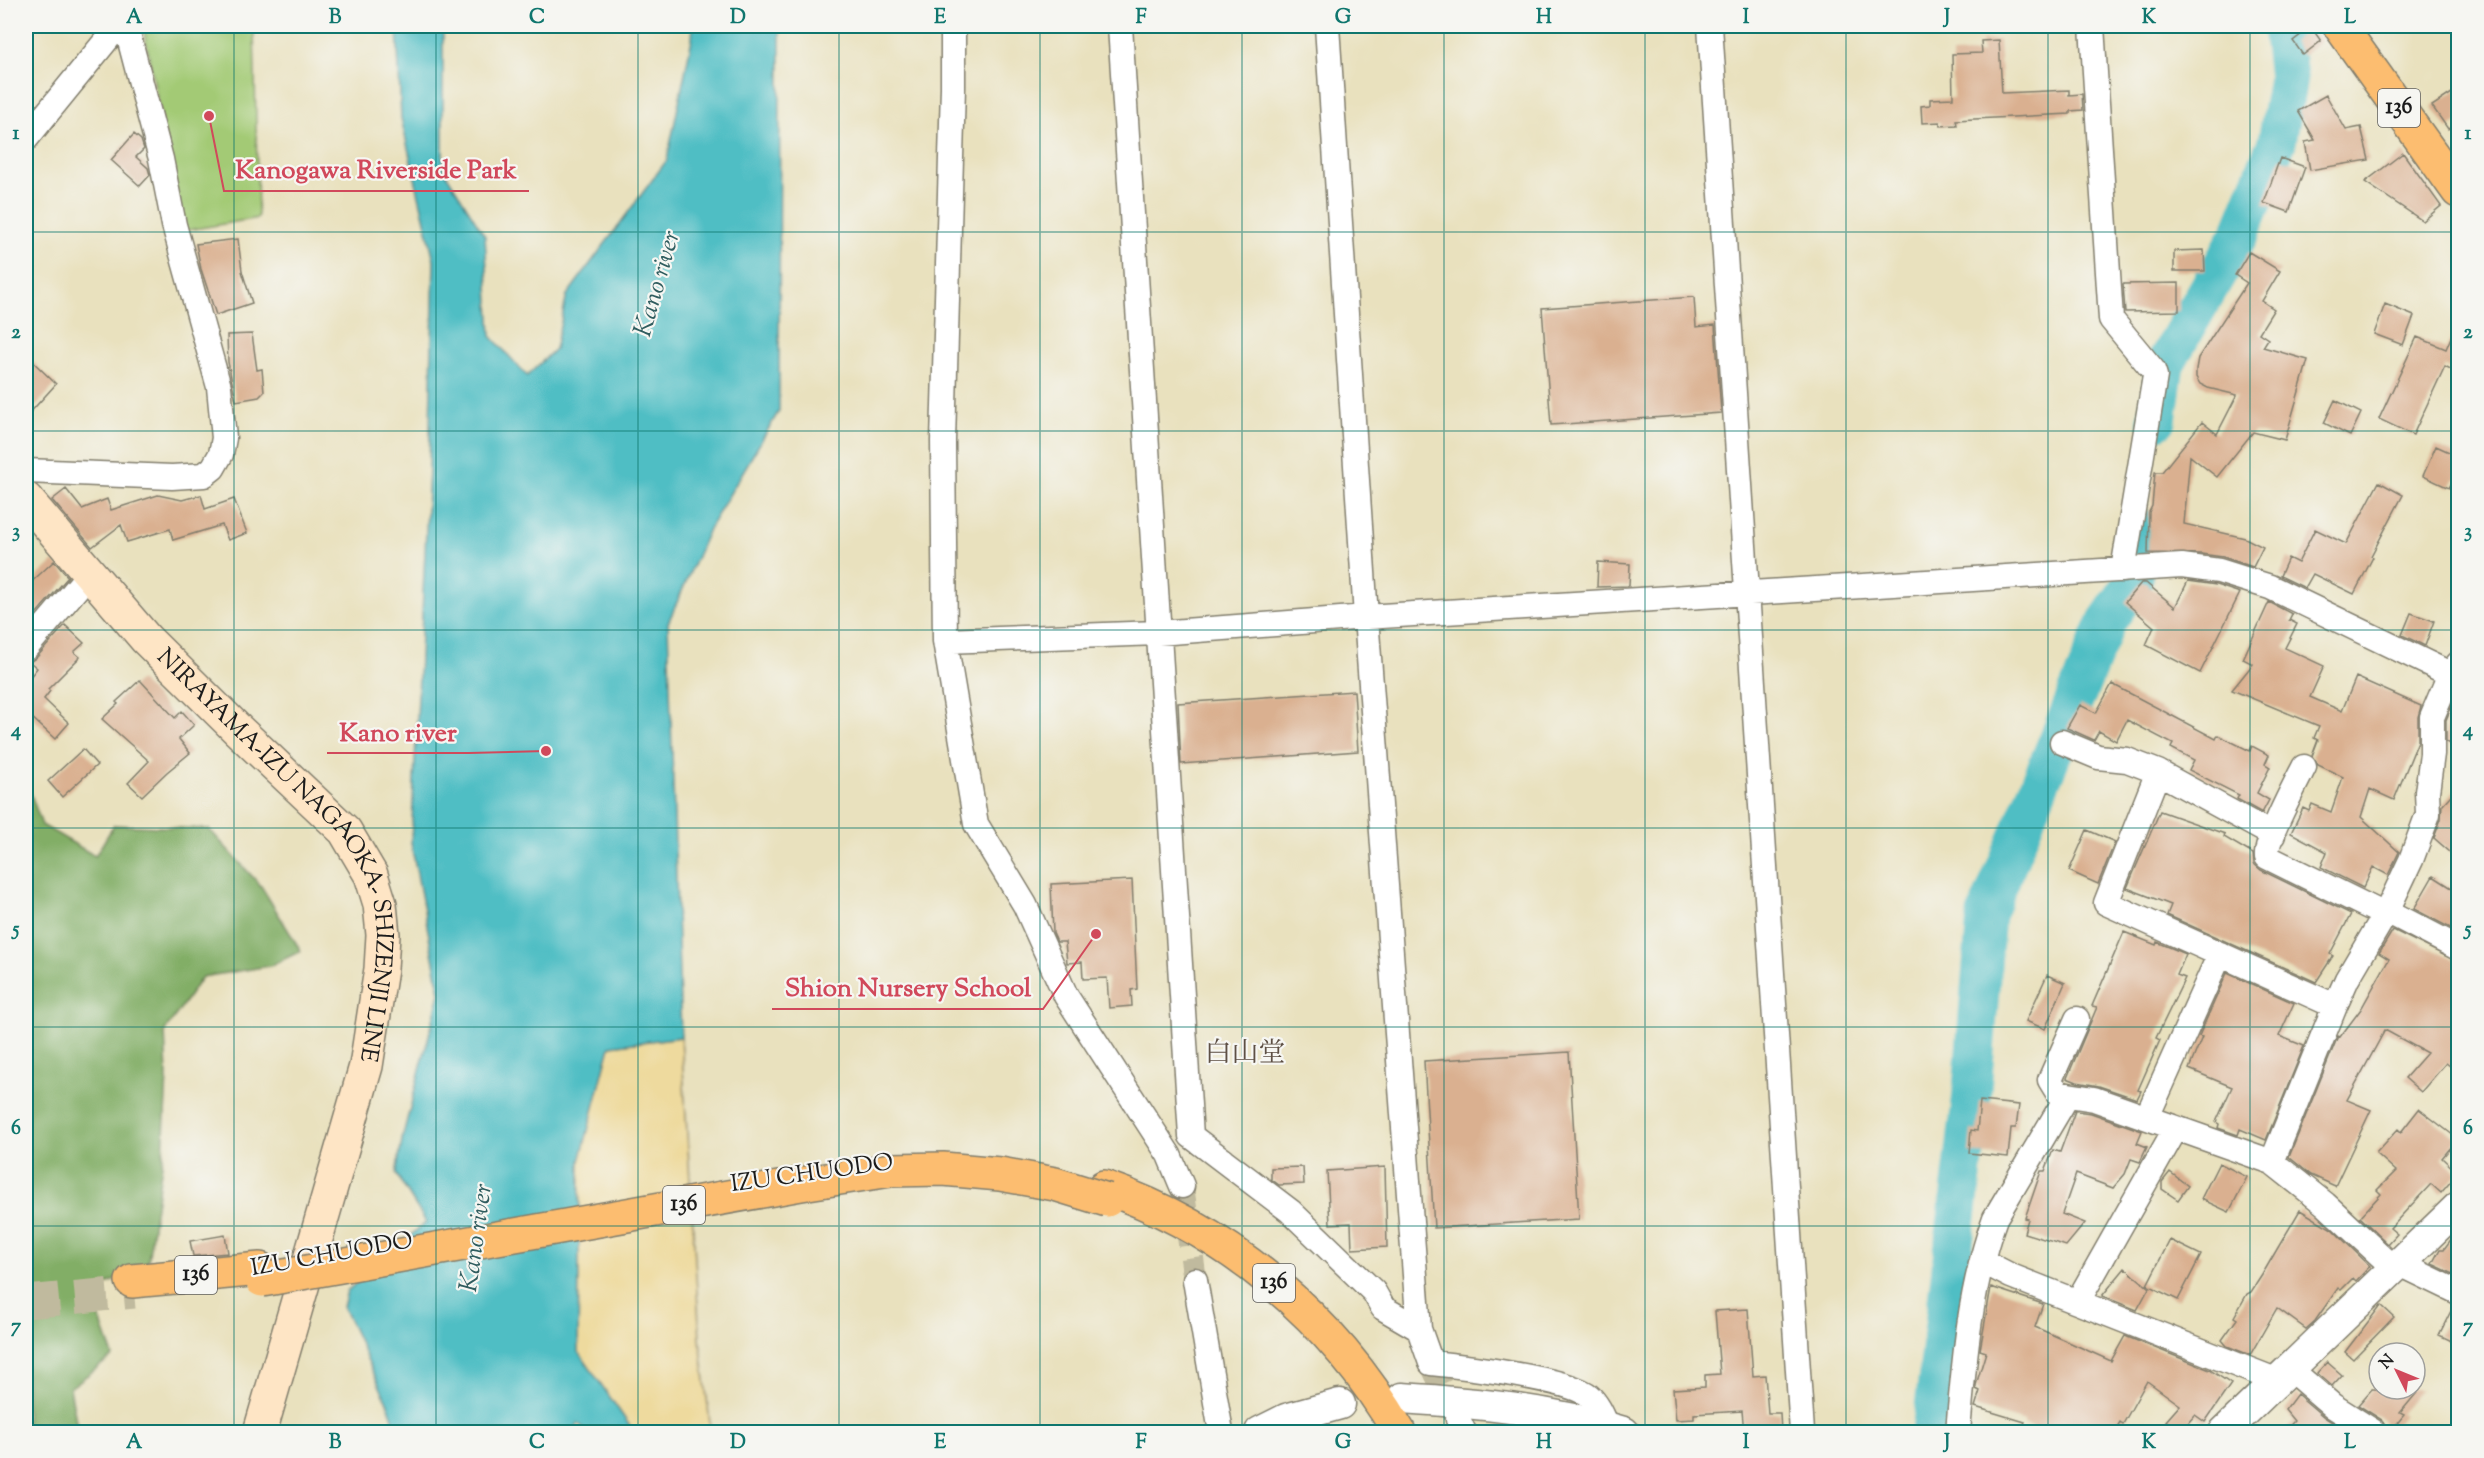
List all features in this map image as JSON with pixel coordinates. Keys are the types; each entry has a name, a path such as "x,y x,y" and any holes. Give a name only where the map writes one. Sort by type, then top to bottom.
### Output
{"highway":[{"name":"136","path":"2340,26 2458,191"},
{"name":"IZU CHUODO","path":"133,1286 261,1274 797,1174 891,1162 940,1160 1002,1165 1058,1175 1105,1193 1205,1247 1277,1300 1327,1351 1353,1383 1384,1432"},
{"name":"IZU CHUODO","path":"1105,1193 1132,1197 1200,1230 1285,1292 1336,1343 1363,1377 1398,1432"}],"main road":[{"name":"NIRAYAMA-IZU NAGAOKA- SHIZENJI LINE","path":"26,499 154,647 345,831 371,875 380,904 381,969 366,1066 260,1432"}],"street":[{"path":"26,139 118,26"},
{"path":"26,471 172,477 204,475 213,468 221,454 224,438 219,387 174,225 161,159 126,26"},
{"path":"953,26 943,441 945,641 976,824 1025,905 1066,996 1163,1145 1182,1186"},
{"path":"1120,26 1191,1136 1290,1211 1374,1292 1383,1308 1419,1329"},
{"path":"1328,26 1365,617 1419,1329 1431,1363 1489,1369 1576,1388 1589,1395 1616,1430"},
{"path":"1710,26 1802,1432"},
{"path":"2092,26 2111,319 2153,370 2155,376 2123,570"},
{"path":"945,641 1158,633 1365,617 2123,570 2199,567 2264,584 2454,669 2432,717 2432,754 2427,792 2428,814 2411,860 2386,913 2347,980 2335,1006 2272,1162"},
{"path":"26,648 89,574"},
{"path":"2062,742 2098,758 2127,760 2158,772 2273,835"},
{"path":"2304,767 2273,835 2266,853 2267,857 2458,948"},
{"path":"2158,772 2106,903 2335,1006"},
{"path":"2147,1117 2220,954"},
{"path":"2077,1019 2050,1080 2053,1089 2058,1093 2094,1099 2272,1162 2397,1266 2458,1292"},
{"path":"1958,1432 1964,1356 1982,1261 1995,1218 2068,1095"},
{"path":"2078,1301 2176,1128"},
{"path":"2224,1432 2458,1208"},
{"path":"1982,1261 2011,1276 2284,1375 2374,1432"},
{"path":"1195,1280 1221,1432"},
{"path":"1402,1398 1492,1404 1565,1417 1616,1430"},
{"path":"1260,1432 1286,1419 1340,1404"}],"green space":[{"path":"143,26 254,26 258,218 183,231"},
{"path":"26,781 42,825 95,856 114,825 209,829 261,886 301,951 270,966 202,977 165,1031 167,1075 163,1157 148,1262 91,1293 113,1356 70,1388 78,1432 26,1432"}],"sand":[{"path":"681,1037 700,1339 711,1432 634,1432 578,1351 580,1161 610,1046"}],"water":[{"path":"397,26 443,26 443,169 485,236 491,336 527,376 555,349 567,295 667,160 693,26 780,26 779,411 709,529 668,623 681,1037 610,1046 580,1161 578,1351 634,1432 588,1432 578,1423 575,1432 398,1432 388,1404 343,1307 347,1291 426,1222 396,1174 403,1135 440,993 411,843 429,469 434,260 401,118"}],"building":[{"path":"2311,27 2321,41 2303,55 2293,41"},
{"path":"1999,40 2002,93 2069,90 2069,95 2082,94 2083,110 2070,111 2070,114 1956,120 1957,125 1940,126 1940,122 1922,123 1921,106 1930,105 1930,99 1953,98 1952,54 1982,53 1981,41"},
{"path":"2458,89 2458,122 2448,129 2432,106"},
{"path":"2326,95 2346,130 2361,127 2369,160 2310,170 2305,142 2315,140 2298,111"},
{"path":"134,134 141,140 144,149 136,157 148,168 150,175 140,186 111,160"},
{"path":"2403,153 2441,206 2423,221 2365,182"},
{"path":"2280,158 2305,167 2289,212 2264,203"},
{"path":"238,239 242,271 252,303 216,315 201,269 196,244"},
{"path":"2204,250 2205,271 2174,271 2174,251"},
{"path":"2249,252 2280,271 2262,301 2274,309 2259,333 2268,339 2263,347 2308,360 2285,440 2253,432 2217,477 2190,456 2184,524 2245,538 2263,547 2253,567 2223,557 2201,554 2148,553 2149,512 2152,506 2155,472 2162,472 2202,422 2217,434 2237,395 2200,384 2196,377 2196,369 2198,358 2247,283 2235,275"},
{"path":"2179,283 2179,311 2125,312 2123,284"},
{"path":"1694,297 1696,327 1715,325 1721,413 1551,425 1542,308"},
{"path":"2385,304 2414,316 2403,345 2374,334"},
{"path":"2458,321 2458,373 2445,366 2413,435 2379,419 2417,337 2446,349"},
{"path":"252,334 257,370 262,369 264,392 259,397 236,401 228,362 227,335"},
{"path":"26,355 56,384 26,417"},
{"path":"2335,400 2361,413 2350,436 2324,423"},
{"path":"2436,446 2458,456 2458,480 2454,478 2449,488 2423,476"},
{"path":"2379,482 2403,495 2354,594 2313,574 2305,588 2280,576 2288,558 2298,563 2315,529 2346,544"},
{"path":"66,489 82,509 107,499 111,510 158,495 182,500 201,495 205,509 234,499 247,533 228,540 222,525 173,540 170,529 127,542 121,525 92,547 52,500"},
{"path":"54,561 68,577 29,622 26,621 26,587"},
{"path":"1598,562 1630,564 1629,586 1597,587"},
{"path":"2188,581 2216,585 2240,593 2200,673 2146,645 2154,627 2125,602 2141,583 2146,583 2175,607"},
{"path":"2269,602 2292,614 2289,620 2297,624 2285,648 2324,666 2310,697 2342,711 2356,677 2421,706 2418,717 2418,741 2394,800 2370,789 2361,817 2399,852 2388,875 2373,867 2363,888 2321,867 2327,852 2291,833 2303,808 2309,811 2312,804 2331,812 2343,777 2318,765 2312,756 2318,740 2314,738 2319,726 2232,690 2253,664 2243,659"},
{"path":"2411,613 2434,621 2425,646 2402,635"},
{"path":"65,625 84,643 74,652 80,657 48,689 50,691 44,699 69,723 55,739 30,716 26,722 26,682 37,668 30,662"},
{"path":"140,680 175,718 182,711 194,725 179,739 190,753 142,796 128,783 149,761 102,719 118,704 116,702"},
{"path":"2112,684 2216,739 2218,735 2250,751 2252,746 2269,755 2265,764 2270,767 2257,793 2269,800 2262,813 2237,799 2239,795 2189,770 2194,760 2171,748 2173,744 2127,720 2116,741 2099,731 2094,740 2067,728 2080,705 2096,713"},
{"path":"1354,691 1358,751 1181,764 1178,703"},
{"path":"2458,691 2458,749 2446,741 2446,720"},
{"path":"83,749 97,765 62,797 48,781"},
{"path":"2458,787 2458,859 2434,838 2441,819 2442,805"},
{"path":"2160,811 2225,834 2224,837 2253,854 2254,864 2261,870 2351,914 2330,954 2333,956 2316,982 2167,915 2171,905 2127,888"},
{"path":"2087,830 2115,842 2098,884 2069,871"},
{"path":"2433,876 2458,892 2458,932 2414,909"},
{"path":"1132,880 1137,989 1131,990 1132,1006 1109,1008 1107,978 1083,979 1082,962 1067,963 1065,942 1057,942 1053,933 1051,884"},
{"path":"2393,930 2458,962 2458,1072 2446,1063 2421,1092 2405,1078 2427,1053 2385,1030 2347,1100 2371,1110 2335,1186 2311,1175 2289,1157 2338,1036 2340,1037 2361,1009 2389,959 2379,953"},
{"path":"2124,932 2186,954 2177,975 2185,978 2156,1038 2160,1040 2138,1090 2141,1091 2137,1099 2067,1078 2097,1007 2092,1006"},
{"path":"2227,973 2294,1003 2279,1036 2304,1046 2266,1140 2240,1129 2238,1135 2218,1128 2219,1124 2216,1122 2232,1087 2189,1069 2202,1037 2199,1036"},
{"path":"2047,975 2065,983 2045,1029 2026,1021"},
{"path":"1569,1052 1579,1219 1434,1228 1424,1061"},
{"path":"1980,1101 2019,1105 2016,1128 2011,1128 2008,1157 1969,1153 1971,1130 1977,1131"},
{"path":"2419,1109 2458,1139 2442,1158 2458,1173 2441,1193 2431,1184 2390,1228 2397,1234 2388,1244 2360,1217 2381,1194 2377,1190 2396,1171 2376,1153 2398,1129 2401,1132"},
{"path":"2075,1111 2091,1113 2142,1131 2137,1143 2147,1147 2140,1162 2131,1159 2125,1174 2113,1188 2076,1174 2062,1214 2085,1223 2066,1246 2024,1233 2028,1219 2025,1218 2041,1171 2045,1171 2053,1150 2060,1152"},
{"path":"2219,1163 2247,1177 2229,1212 2201,1199"},
{"path":"1303,1167 1304,1184 1279,1185 1271,1179 1271,1168"},
{"path":"1385,1167 1387,1247 1352,1249 1351,1223 1330,1224 1327,1171"},
{"path":"2170,1172 2188,1186 2178,1200 2162,1189 2162,1182"},
{"path":"2300,1210 2332,1229 2370,1266 2356,1281 2353,1278 2341,1290 2338,1288 2315,1321 2306,1329 2277,1308 2250,1355 2227,1346 2222,1340 2237,1319 2234,1317"},
{"path":"2458,1230 2458,1276 2432,1264 2440,1249 2444,1249"},
{"path":"225,1235 228,1253 193,1256 190,1241"},
{"path":"2170,1240 2201,1255 2178,1300 2147,1285"},
{"path":"2125,1268 2149,1288 2137,1310 2102,1296"},
{"path":"1991,1287 2043,1304 2035,1327 2111,1361 2125,1336 2210,1370 2231,1384 2205,1422 2195,1415 2180,1432 2166,1421 2180,1405 2147,1381 2123,1424 2120,1422 2114,1432 2043,1432 2024,1424 2025,1422 1975,1407 1980,1391 1976,1389 1976,1385 1986,1352 1980,1350"},
{"path":"2381,1305 2394,1317 2371,1341 2367,1341 2367,1345 2353,1359 2345,1352"},
{"path":"2454,1305 2458,1306 2458,1344 2439,1335"},
{"path":"1748,1309 1753,1376 1765,1375 1768,1413 1780,1413 1781,1432 1744,1432 1742,1411 1694,1414 1694,1419 1676,1420 1673,1389 1705,1387 1705,1375 1720,1374 1715,1311"},
{"path":"2327,1362 2342,1375 2332,1386 2317,1373"},
{"path":"2297,1394 2324,1417 2348,1432 2284,1432 2294,1421 2285,1410"},
{"path":"2367,1395 2367,1401 2410,1401 2400,1413 2404,1415 2390,1432 2382,1420 2358,1405"}],"waterway":[{"path":"2157,420 2165,364 2240,234 2277,142 2288,78 2282,26"},
{"path":"1931,1432 1971,1102 1986,915 2107,621 2132,585 2140,528"}],"tunnel":[{"path":"1182,1186 1195,1280"},
{"path":"26,1302 134,1292"},
{"path":"1431,1363 1456,1415"}],"place":[{"name":"Kanogawa Riverside Park","path":"209,116"},
{"name":"Kano river","path":"546,751"},
{"name":"Shion Nursery School","path":"1096,934"}],"district":[{"name":"白山堂","path":"1245,1054"}]}
